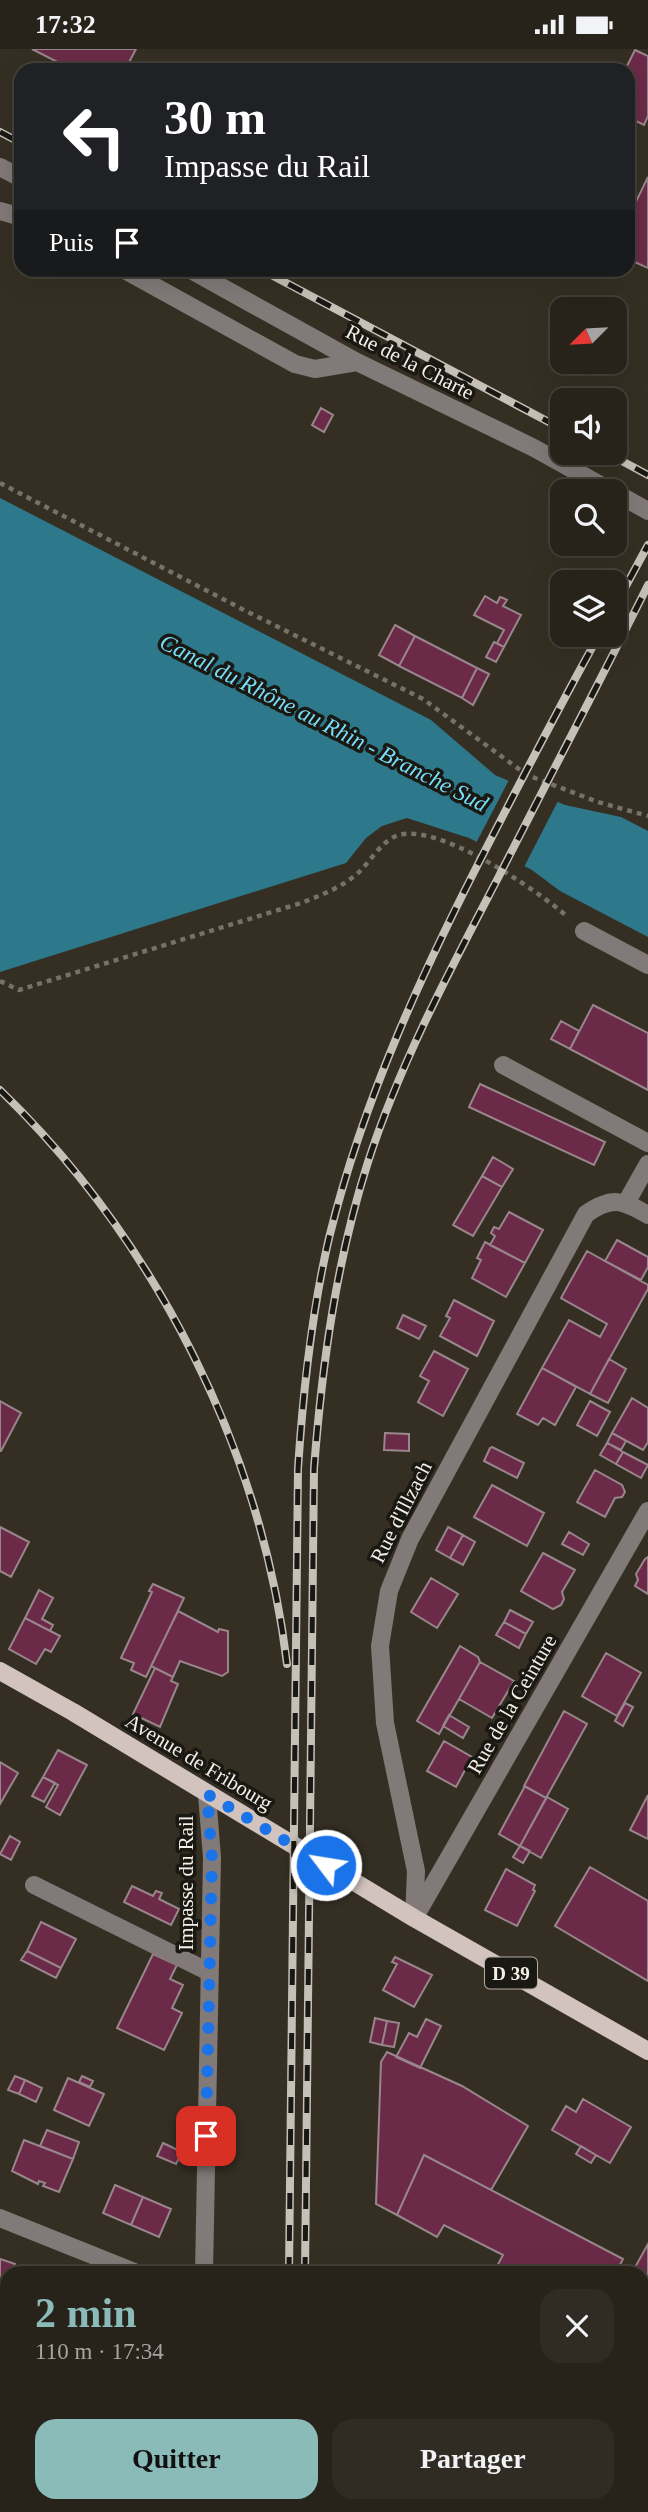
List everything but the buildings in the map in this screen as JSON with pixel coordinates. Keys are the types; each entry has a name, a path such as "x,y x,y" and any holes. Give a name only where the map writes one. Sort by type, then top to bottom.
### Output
{"main road":[{"name":"Avenue de Fribourg","path":"0,1671 73,1712 414,1918"},
{"name":"D 39","path":"414,1918 648,2051"}],"street":[{"path":"137,277 295,364 315,369 357,362"},
{"name":"Rue de la Charte","path":"203,277 357,362 534,448 590,479"},
{"name":"Rue de la Charte","path":"627,499 648,511"},
{"path":"584,931 648,965"},
{"path":"503,1065 648,1143"},
{"path":"648,1164 626,1203 648,1215"},
{"name":"Rue d'Illzach","path":"414,1918 416,1871 389,1749 382,1689 380,1646 389,1591 410,1539 586,1214 612,1201 626,1203"},
{"name":"Rue de la Ceinture","path":"414,1918 648,1511"},
{"name":"Impasse du Rail","path":"204,2266 212,1858 207,1794"},
{"name":"Impasse du Rail","path":"34,1885 209,1972"},
{"path":"0,2218 120,2266"}],"path":[{"path":"0,483 244,610 423,699 527,775 598,802 648,816"},
{"path":"0,981 19,990 300,903 339,887 356,874 385,844 395,837 409,833 458,847 523,882 584,931"}],"water":[{"name":"Canal du Rhône au Rhin - Branche Sud","path":"0,498 431,720 495,775 565,805 621,817 648,831 648,937 560,891 532,870 469,838 407,818 382,826 366,838 346,863 0,972"}],"pier":[{"path":"510,778 559,799 523,869 475,845"}],"railway":[{"path":"0,132 14,139"},
{"path":"275,277 550,423"},
{"path":"627,464 648,475"},
{"path":"627,584 648,545"},
{"path":"305,2266 314,1469 321,1391 339,1276 368,1162 411,1053 444,982 648,585"},
{"path":"289,2266 298,1469 302,1411 317,1296 343,1185 398,1033 467,885 593,647"},
{"path":"0,1090 56,1149 107,1213 153,1281 192,1353 226,1428 253,1505 274,1584 287,1664"}],"route":[{"path":"206,2136 212,1858 207,1794 326,1865"}]}
